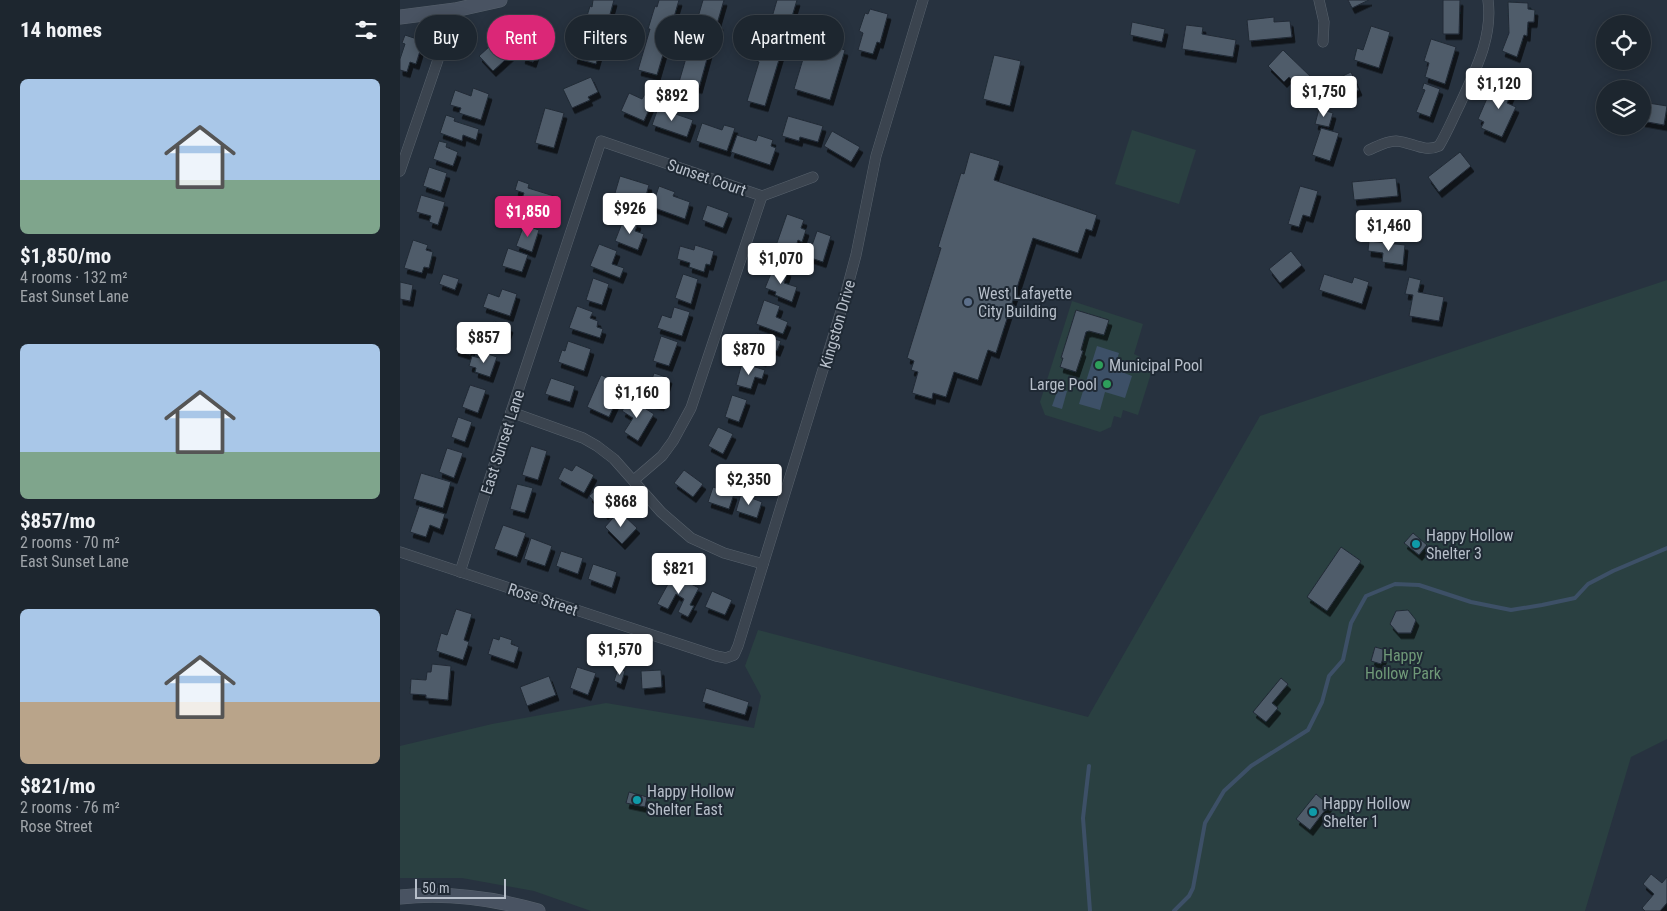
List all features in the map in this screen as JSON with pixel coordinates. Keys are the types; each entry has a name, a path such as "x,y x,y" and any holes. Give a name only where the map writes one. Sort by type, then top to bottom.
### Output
{"main road":[{"path":"400,17 455,10 500,0"},
{"path":"400,897 432,895 479,897 538,911"}],"street":[{"name":"Kingston Drive","path":"738,646 841,311 856,255 876,156 923,0"},
{"path":"1319,0 1324,22 1323,42"},
{"path":"1369,150 1381,144 1397,141 1426,149 1439,146 1483,52 1490,13 1488,0"},
{"path":"400,171 455,10"},
{"name":"Sunset Court","path":"601,142 762,196 813,177"},
{"name":"East Sunset Lane","path":"460,572 601,142"},
{"path":"634,480 662,456 673,441 691,408 762,196"},
{"path":"511,412 583,438 614,459 661,512 691,538 724,553 763,564"},
{"name":"Rose Street","path":"400,552 716,656 726,658 734,655 738,646"}],"green space":[{"path":"1132,130 1196,150 1179,204 1115,184"},
{"name":"Happy Hollow Park","path":"1667,280 1667,739 1631,757 1585,911 591,911 534,891 462,878 400,878 400,746 492,724 606,703 754,728 761,696 745,666 758,630 1088,717 1260,416"},
{"name":"Municipal Pool","path":"1072,301 1143,324 1134,354 1140,357 1138,363 1153,367 1138,415 1123,410 1121,418 1114,416 1111,427 1100,432 1045,415 1040,402"}],"water":[{"name":"Large Pool","path":"1097,346 1119,353 1114,369 1132,376 1125,398 1105,392 1100,410 1079,404"},
{"path":"1058,389 1067,391 1062,409 1052,406"}],"building":[{"path":"593,0 614,0 610,15 587,15 590,6 592,7"},
{"path":"659,0 679,0 675,15 655,15 655,60 661,60 657,75 638,70 641,60 645,60 645,46 650,29 648,29 655,6 657,7"},
{"path":"703,0 724,0 720,15 699,15"},
{"path":"777,0 797,0 792,15 773,15"},
{"path":"1348,0 1369,0 1352,8"},
{"path":"1443,0 1460,0 1459,34 1443,34"},
{"path":"1508,2 1528,3 1528,9 1535,10 1534,22 1528,22 1527,36 1524,35 1517,57 1502,51 1509,33"},
{"path":"870,9 888,14 880,43 877,42 873,54 858,50 863,33 859,31 865,13 868,14"},
{"path":"1274,17 1274,22 1290,21 1292,37 1249,41 1247,20"},
{"path":"1132,22 1165,29 1162,42 1130,35"},
{"path":"1186,25 1203,27 1202,34 1236,40 1233,57 1182,49"},
{"path":"1371,26 1390,32 1379,68 1354,60 1357,48 1363,50"},
{"path":"405,35 415,38 415,60 417,60 416,64 410,62 407,72 400,70 400,59 405,44 402,43"},
{"path":"1431,39 1456,47 1445,84 1425,77 1429,63 1424,61"},
{"path":"487,49 487,60 505,60 493,71 479,56"},
{"path":"1283,50 1313,79 1303,90 1289,77 1284,82 1268,66"},
{"path":"994,55 1021,61 1010,106 983,99"},
{"path":"581,60 597,60 596,64"},
{"path":"685,60 707,60 699,88 679,82"},
{"path":"779,60 765,106 747,101 759,62 756,61"},
{"path":"803,60 842,60 830,100 794,89"},
{"path":"1351,72 1359,90 1339,99 1336,93 1329,96 1324,85"},
{"path":"591,77 598,92 588,97 590,100 572,108 563,89"},
{"path":"1506,77 1517,82 1507,103 1516,107 1502,137 1481,128 1484,122 1478,119 1488,96 1496,100"},
{"path":"1424,83 1440,89 1430,117 1416,112 1425,90 1422,89"},
{"path":"473,88 489,94 481,120 459,113 461,108 450,105 455,90 471,96"},
{"path":"629,93 642,99 645,94 654,98 644,121 621,111"},
{"path":"1651,103 1667,106 1664,125 1651,123"},
{"path":"545,108 564,113 554,148 535,143"},
{"path":"658,108 693,120 687,137 652,125"},
{"path":"1319,109 1333,113 1329,127 1315,124"},
{"path":"446,115 455,118 454,121 479,129 476,140 463,135 462,141 440,133"},
{"path":"788,116 823,126 818,142 800,137 799,141 782,136"},
{"path":"702,123 722,130 724,125 735,128 727,151 696,141"},
{"path":"1321,128 1339,133 1330,161 1312,155"},
{"path":"832,131 860,147 851,162 824,146"},
{"path":"737,135 756,141 758,135 773,140 771,146 776,148 770,165 731,152"},
{"path":"439,141 447,143 446,147 458,152 453,166 433,159"},
{"name":"West Lafayette City Building","path":"970,152 1000,161 994,180 1097,215 1092,231 1086,229 1078,253 1033,238 996,353 988,350 978,380 954,372 946,397 933,393 932,399 912,393 918,372 911,370 914,361 907,358 941,248 938,247 961,173 964,174"},
{"path":"1460,152 1471,166 1439,192 1428,177"},
{"path":"429,167 447,173 441,192 423,186"},
{"path":"620,176 649,185 644,202 615,193"},
{"path":"1396,178 1398,196 1354,200 1352,182"},
{"path":"518,180 529,184 528,188 554,196 552,204 557,206 551,222 530,215 533,206 521,202 524,193 515,190"},
{"path":"659,186 675,192 673,196 690,202 685,219 652,207"},
{"path":"1300,186 1318,191 1310,217 1303,215 1299,227 1288,224"},
{"path":"421,195 445,202 438,225 429,222 431,216 416,212"},
{"path":"707,205 729,213 723,228 702,220"},
{"path":"787,214 804,220 801,228 806,230 802,242 798,240 791,263 772,257"},
{"path":"624,218 638,223 635,231 644,234 638,250 615,241"},
{"path":"524,225 539,230 532,252 516,246"},
{"path":"817,231 831,236 823,262 808,257"},
{"path":"413,240 428,245 426,250 433,252 429,268 424,267 422,273 404,268"},
{"path":"1369,241 1405,245 1403,265 1382,262 1383,253 1368,251"},
{"path":"599,244 617,251 612,264 624,268 620,278 590,266"},
{"path":"695,245 714,251 710,265 706,264 704,272 689,267 690,263 677,259 680,246 694,250"},
{"path":"508,248 528,255 522,272 502,266"},
{"path":"1291,251 1302,265 1280,283 1269,269"},
{"path":"774,266 788,271 784,283 797,287 792,302 775,295 776,292 765,288"},
{"path":"443,274 459,279 455,290 439,284"},
{"path":"683,274 698,279 691,304 675,298"},
{"path":"1324,274 1352,283 1354,277 1369,282 1362,304 1319,290"},
{"path":"1409,277 1421,280 1418,292 1444,297 1439,321 1409,316 1413,295 1405,294"},
{"path":"593,278 609,284 602,305 586,300"},
{"path":"400,282 413,285 410,301 400,299"},
{"path":"502,289 517,294 510,316 483,307 488,293 499,297"},
{"path":"764,300 780,306 776,317 788,322 783,334 756,324"},
{"path":"577,306 593,312 590,318 598,321 597,327 603,329 600,338 569,328"},
{"path":"674,307 690,312 682,336 657,328 662,315 671,318"},
{"path":"1076,310 1109,320 1104,335 1086,332 1081,350 1083,351 1076,372 1060,367"},
{"path":"494,321 510,327 503,348 478,339 483,326 491,329"},
{"path":"756,333 781,341 777,351 768,347 763,361 748,355"},
{"path":"661,336 678,342 669,366 653,361"},
{"path":"459,340 473,344 470,355 455,350"},
{"path":"568,341 591,349 584,371 558,362 562,350 565,351"},
{"path":"482,352 497,357 490,377 475,372 476,368 469,366 472,356 480,358"},
{"path":"742,363 765,370 762,379 755,377 751,389 736,385"},
{"path":"654,373 669,378 661,405 645,401"},
{"path":"601,375 614,381 607,398 616,402 609,417 587,407"},
{"path":"551,378 575,386 570,402 545,394"},
{"path":"470,385 486,390 478,413 462,407"},
{"path":"732,395 747,400 739,422 725,417"},
{"path":"630,399 654,414 638,441 624,432 633,418 622,411"},
{"path":"458,417 472,422 465,442 451,437"},
{"path":"718,427 733,434 723,454 708,446"},
{"path":"531,446 547,451 538,480 522,475"},
{"path":"447,448 463,453 454,478 439,472"},
{"path":"576,465 594,475 584,493 558,479 564,467 572,471"},
{"path":"684,470 703,484 693,497 674,483"},
{"path":"421,473 451,482 443,508 413,499"},
{"path":"517,484 533,488 525,513 510,509"},
{"path":"600,486 616,504 605,514 589,496"},
{"path":"713,487 734,494 729,509 708,502"},
{"path":"741,494 762,502 757,518 736,511"},
{"path":"419,506 445,514 440,529 430,525 426,537 410,532"},
{"path":"619,511 637,528 622,544 605,527"},
{"path":"503,525 526,533 517,557 494,549"},
{"name":"Happy Hollow Shelter 3","path":"1413,533 1427,545 1419,555 1404,543"},
{"path":"531,538 552,546 545,566 524,559"},
{"path":"1341,547 1361,561 1327,611 1307,597"},
{"path":"561,551 583,558 578,574 556,566"},
{"path":"593,564 617,572 612,588 588,579"},
{"path":"673,575 699,588 690,605 694,606 688,617 678,612 684,599 676,594 668,609 657,604"},
{"path":"712,591 732,600 725,615 705,607"},
{"path":"456,609 472,614 464,640 469,642 463,660 436,651 441,633 447,635"},
{"path":"1408,610 1416,620 1411,633 1398,633 1390,624 1396,611"},
{"path":"500,636 512,640 511,644 519,647 514,663 488,654 493,638 499,640"},
{"path":"1375,647 1386,650 1381,664 1371,661"},
{"path":"432,664 451,666 448,700 426,698 426,695 410,694 411,679 426,680 427,672 431,672"},
{"path":"577,667 596,673 588,695 570,688"},
{"path":"618,669 625,671 621,684 614,681"},
{"path":"661,670 662,687 642,689 641,671"},
{"path":"549,676 556,695 527,706 520,687"},
{"path":"1281,678 1288,684 1272,703 1278,708 1266,722 1253,712"},
{"path":"706,688 749,702 745,715 702,702"},
{"name":"Happy Hollow Shelter East","path":"629,792 647,797 645,807 626,803"},
{"name":"Happy Hollow Shelter 1","path":"1316,794 1329,805 1310,830 1296,819"},
{"path":"1651,874 1662,883 1667,877 1667,903 1660,911 1645,911 1642,908 1654,894 1643,884"}],"waterway":[{"path":"1174,911 1189,896 1193,888 1205,823 1224,791 1251,766 1308,730 1322,702 1329,676 1343,660 1351,623 1366,596 1395,584 1419,585 1471,602 1511,610 1575,598 1588,584 1667,548"},
{"path":"1089,766 1083,818 1090,911"}],"place":[{"name":"West Lafayette City Building","path":"968,302"},
{"name":"Municipal Pool","path":"1099,365"},
{"name":"Large Pool","path":"1107,384"},
{"name":"Happy Hollow Shelter 3","path":"1416,544"},
{"name":"Happy Hollow Shelter East","path":"637,800"},
{"name":"Happy Hollow Shelter 1","path":"1313,812"}]}
